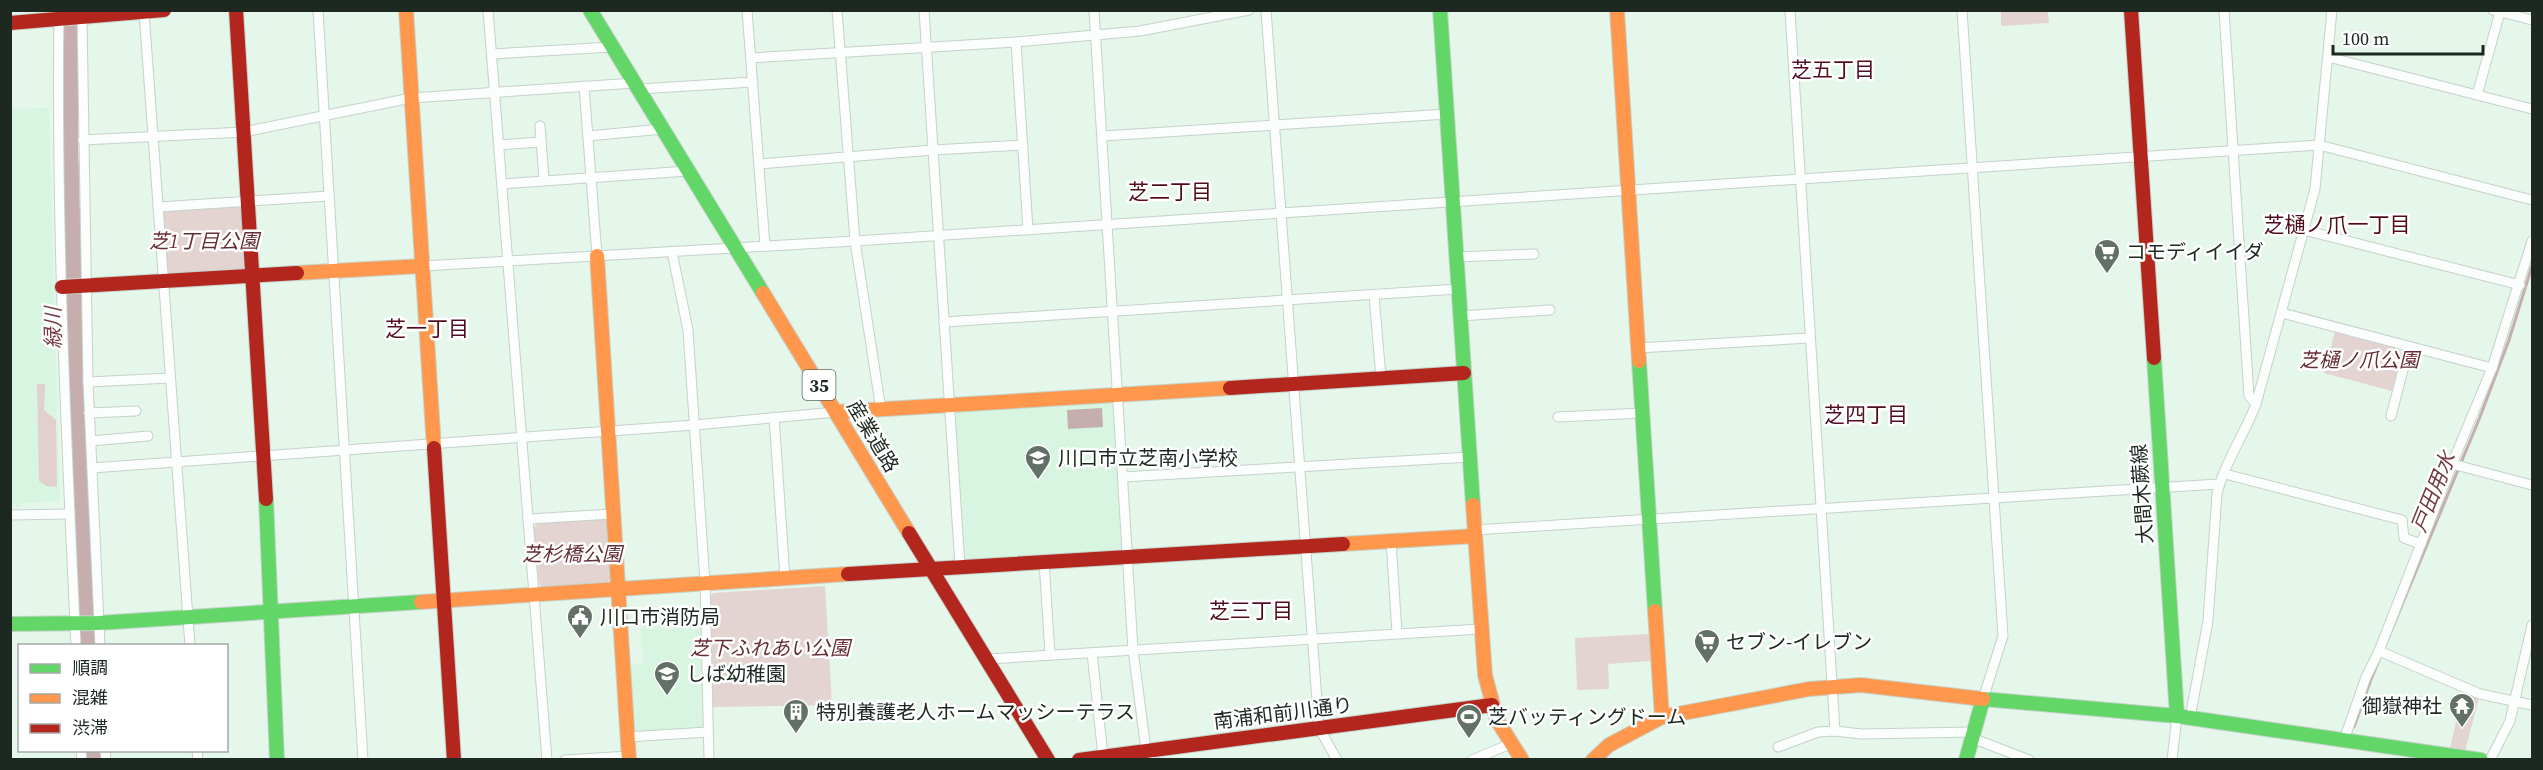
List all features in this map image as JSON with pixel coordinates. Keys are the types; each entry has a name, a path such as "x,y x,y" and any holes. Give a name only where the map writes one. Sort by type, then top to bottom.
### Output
{"street":[{"path":"236,10 264,455 277,759"},
{"path":"318,10 363,759"},
{"path":"406,10 454,759"},
{"path":"488,10 547,759"},
{"name":"産業道路","path":"590,10 1048,759"},
{"path":"747,10 765,246"},
{"path":"837,10 855,241 881,410"},
{"path":"924,10 960,567"},
{"path":"1094,10 1133,650 1149,755"},
{"path":"751,58 1016,42 1140,31 1249,10"},
{"path":"1266,10 1319,728 1337,759"},
{"path":"1440,10 1481,629 1487,685 1492,705 1510,744 1522,759"},
{"path":"1617,10 1662,717"},
{"path":"1790,10 1834,731"},
{"path":"1962,10 2003,636 1966,759"},
{"name":"大間木蕨線","path":"2131,10 2162,487 2184,717"},
{"path":"2224,10 2249,396 2256,404"},
{"path":"2174,757 2208,621 2219,484 2246,430 2256,404 2315,189 2332,10"},
{"path":"10,23 152,11 153,137 190,644"},
{"path":"2477,95 2496,11 2532,20"},
{"path":"68,17 83,140 89,413 100,644"},
{"path":"68,17 57,102 69,514 76,644"},
{"path":"1016,42 1028,230"},
{"path":"492,54 612,47"},
{"path":"2328,57 2532,109"},
{"path":"83,140 244,132 411,98 584,86 753,82"},
{"path":"565,759 629,758 584,86"},
{"path":"1103,136 1447,114"},
{"path":"540,126 544,180"},
{"path":"588,136 663,129"},
{"path":"499,145 541,142"},
{"path":"62,287 938,236 2319,145 2532,200"},
{"path":"759,164 933,150 1023,146"},
{"path":"502,184 688,171"},
{"path":"158,207 329,196"},
{"path":"2304,230 2520,285"},
{"path":"2344,740 2366,677 2379,651 2492,368 2532,241"},
{"path":"672,252 688,330 695,425 705,583 709,759"},
{"path":"1456,257 1534,254"},
{"path":"944,322 1459,289"},
{"path":"1374,295 1381,378"},
{"path":"1460,316 1550,310"},
{"path":"2282,313 2492,368"},
{"path":"1638,348 1810,338"},
{"path":"2391,416 2409,346"},
{"path":"92,468 695,425 836,412 1464,373"},
{"path":"88,382 170,378"},
{"path":"89,413 136,411"},
{"path":"1558,417 1643,413"},
{"path":"774,417 785,578"},
{"path":"90,441 148,436"},
{"path":"1123,477 1470,457"},
{"path":"2452,464 2532,485"},
{"path":"2225,474 2402,520 2404,538 2421,544"},
{"path":"10,624 98,623 1044,561 1391,541 1649,520 2219,484"},
{"path":"10,515 69,514"},
{"path":"528,519 612,514"},
{"path":"1391,541 1397,633"},
{"path":"1044,561 1050,655"},
{"path":"2490,759 2510,721 2532,625"},
{"path":"988,659 1481,629"},
{"path":"2379,651 2468,690 2532,705"},
{"path":"1092,653 1104,756"},
{"path":"1593,759 1610,745 1662,717 1832,686 1900,688 1983,699 2184,717 2481,759"},
{"name":"南浦和前川通り","path":"1079,759 1149,755 1319,728 1492,705"},
{"path":"1778,747 1818,732 1834,731 1861,734 1973,735 2029,759"},
{"path":"627,737 708,732"},
{"path":"1472,759 1510,744"}],"shaded area":[{"path":"49,108 60,501 25,503 18,507 10,506 10,109"},
{"path":"37,384 45,384 44,410 56,420 57,487 46,486 39,481"},
{"name":"川口市立芝南小学校","path":"1107,402 1113,406 1121,547 1113,552 969,561 963,556 954,416 959,410"},
{"path":"1102,408 1103,427 1068,429 1067,410"},
{"name":"しば幼稚園","path":"701,619 704,729 634,733 629,664 643,664 640,623"}],"green space":[{"path":"2001,11 2048,11 2049,23 2001,26"},
{"name":"芝1丁目公園","path":"237,205 242,210 247,267 243,272 170,276 165,270 162,213 165,210"},
{"name":"芝樋ノ爪公園","path":"2335,331 2397,347 2402,354 2392,391 2324,373"},
{"name":"芝杉橋公園","path":"604,519 607,521 610,579 606,585 544,588 539,584 534,528 537,523"},
{"name":"芝下ふれあい公園","path":"825,586 832,705 713,707 710,596 713,593"},
{"path":"1649,634 1651,661 1608,664 1609,689 1577,690 1575,638"},
{"path":"2463,692 2479,698 2465,751 2450,748"}],"waterway":[{"name":"緑川","path":"70,10 69,141 76,395 88,644"},
{"name":"戸田用水","path":"2354,727 2370,682 2480,417 2509,340 2532,266"},
{"name":"緑川","path":"94,752 94,760"}],"traffic: fast":[{"path":"590,10 763,293"},
{"path":"1440,10 1473,505"},
{"path":"2154,358 2177,716"},
{"path":"1639,361 1655,611"},
{"path":"266,499 277,760"},
{"path":"10,624 98,623 421,602"},
{"path":"1966,760 1983,699 2177,716 2481,760"}],"traffic: slow":[{"path":"406,10 434,448"},
{"path":"1617,10 1639,361"},
{"path":"597,256 629,760"},
{"path":"297,273 422,266"},
{"path":"763,293 909,533"},
{"path":"836,412 1230,388"},
{"path":"1473,505 1485,675 1497,720 1522,760"},
{"path":"1343,544 1475,536"},
{"path":"421,602 848,574"},
{"path":"1655,611 1662,717"},
{"path":"1593,760 1609,745 1662,717 1809,689 1861,685 1983,699"}],"traffic: jam":[{"path":"10,23 164,10"},
{"path":"236,10 266,499"},
{"path":"2131,10 2154,358"},
{"path":"62,287 297,273"},
{"path":"1230,388 1464,373"},
{"path":"434,448 454,760"},
{"path":"909,533 1048,760"},
{"path":"848,574 1343,544"},
{"path":"1079,760 1492,705"}],"place":[{"name":"コモディイイダ","path":"2107,275"},
{"name":"川口市立芝南小学校","path":"1038,481"},
{"name":"川口市消防局","path":"580,640"},
{"name":"セブン-イレブン","path":"1707,665"},
{"name":"しば幼稚園","path":"667,697"},
{"name":"御嶽神社","path":"2462,729"},
{"name":"特別養護老人ホームマッシーテラス","path":"796,735"},
{"name":"芝バッティングドーム","path":"1469,740"}],"district":[{"name":"芝五丁目","path":"1833,69"},
{"name":"芝二丁目","path":"1170,191"},
{"name":"芝樋ノ爪一丁目","path":"2337,224"},
{"name":"芝一丁目","path":"427,328"},
{"name":"芝四丁目","path":"1866,414"},
{"name":"芝三丁目","path":"1251,610"}]}
